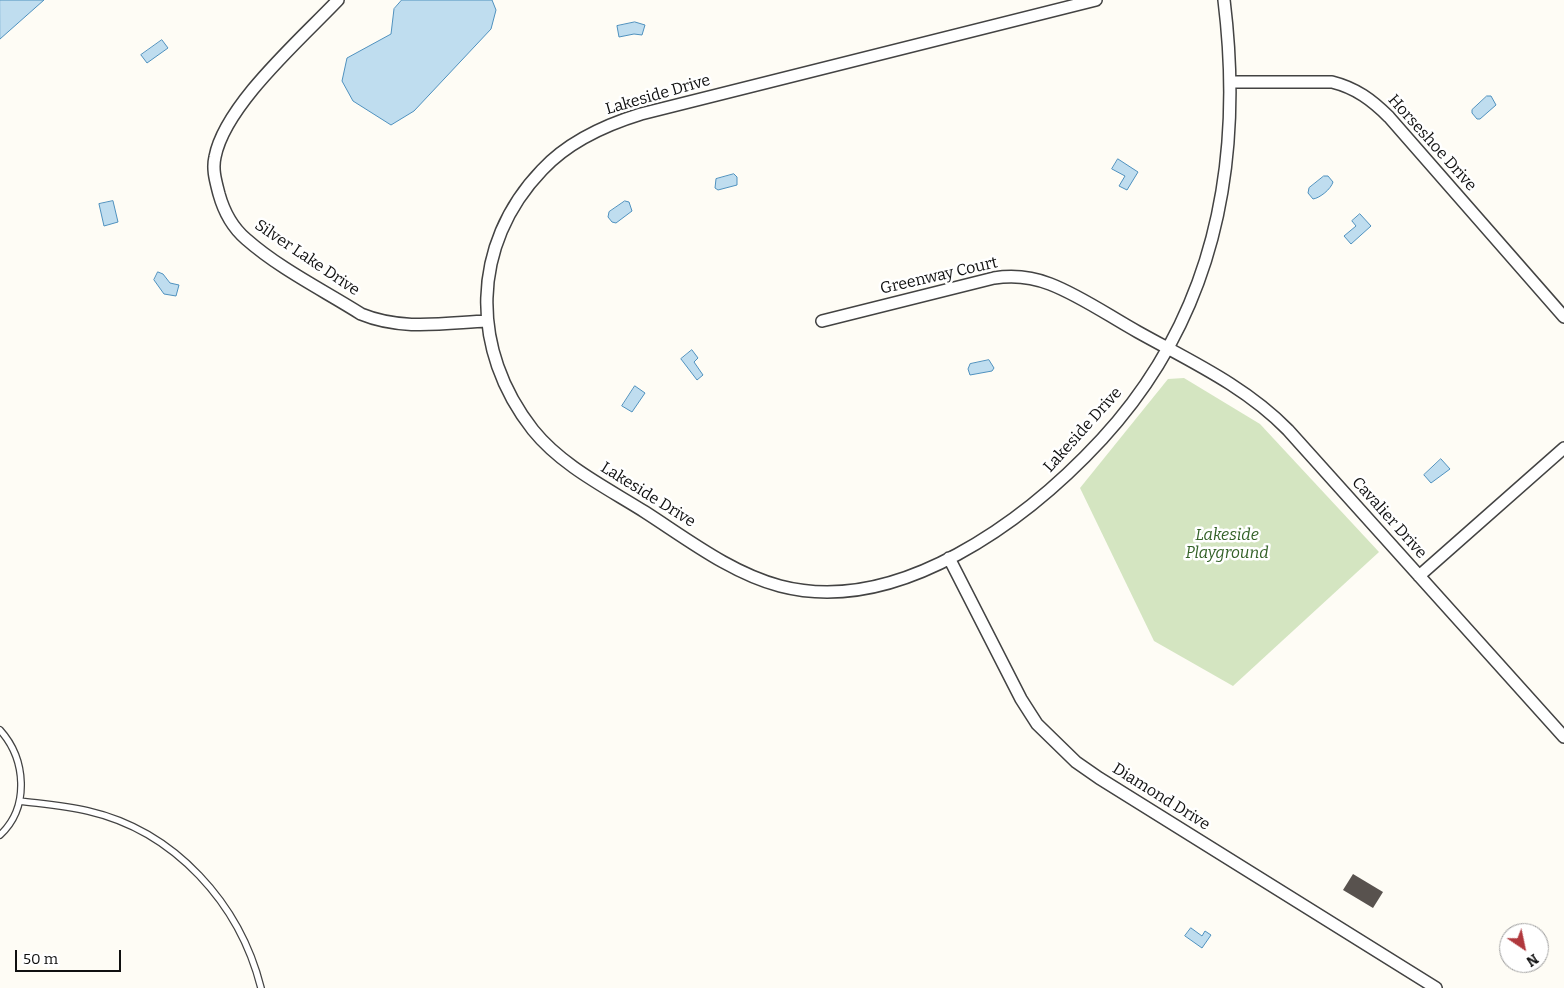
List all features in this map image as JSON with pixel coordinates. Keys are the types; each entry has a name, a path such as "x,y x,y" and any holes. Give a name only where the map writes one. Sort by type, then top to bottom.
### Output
{"street":[{"name":"Silver Lake Drive","path":"338,0 247,97 231,118 220,139 214,159 214,176 223,208 233,225 257,248 361,314 377,320 412,325 487,320"},
{"name":"Lakeside Drive","path":"1096,0 641,114 592,133 566,149 542,169 507,219 496,244 489,268 487,320 494,359 506,388 536,434 555,452 579,470 724,562 776,585 799,590 827,592 879,586 910,576 949,558 1024,511 1069,473 1108,432 1132,403 1167,348 1199,279 1211,242 1221,201 1231,128 1232,82 1224,0"},
{"name":"Horseshoe Drive","path":"1232,82 1332,82 1347,86 1362,94 1389,118 1564,317"},
{"name":"Greenway Court","path":"822,321 994,278 1013,276 1049,284 1167,348"},
{"name":"Cavalier Drive","path":"1167,348 1235,386 1264,406 1564,737"},
{"path":"1420,576 1564,448"},
{"name":"Diamond Drive","path":"949,558 1021,698 1037,724 1056,744 1099,778 1436,988"}],"lane":[{"path":"0,730 11,742 22,771 20,801 7,829 0,835"},
{"path":"20,801 89,811 132,827 184,859 218,894 239,929 254,960 262,988"}],"green space":[{"name":"Lakeside Playground","path":"1184,378 1260,424 1379,552 1233,686 1154,641 1080,488 1168,379"}],"water":[{"path":"0,0 44,0 0,39"},
{"path":"402,0 492,0 496,10 491,29 414,111 391,125 353,101 342,81 347,58 391,34 394,9"},
{"path":"635,22 645,25 642,35 634,34 619,37 617,26"},
{"path":"162,40 168,48 147,63 141,55"},
{"path":"1487,96 1491,96 1496,105 1480,119 1477,119 1472,110"},
{"path":"1118,159 1138,172 1127,190 1119,186 1125,176 1112,169"},
{"path":"734,174 737,177 737,185 718,190 715,188 716,179"},
{"path":"1324,176 1328,176 1333,182 1332,185 1322,195 1313,199 1308,193 1309,188"},
{"path":"113,201 118,222 104,226 99,204"},
{"path":"625,201 629,202 632,211 616,223 612,222 608,217 609,212"},
{"path":"1360,214 1371,226 1351,244 1344,236 1356,226 1352,221"},
{"path":"158,272 163,274 170,283 179,285 176,296 164,294 154,280"},
{"path":"692,350 698,358 694,362 703,375 697,380 681,359"},
{"path":"989,360 994,368 992,371 970,375 968,369 970,364"},
{"path":"635,386 645,393 632,412 622,406"},
{"path":"1441,459 1450,469 1431,483 1424,475"},
{"path":"1191,928 1202,936 1205,931 1211,935 1202,948 1185,936"}],"building":[{"path":"1353,874 1383,892 1373,908 1343,890"}]}
